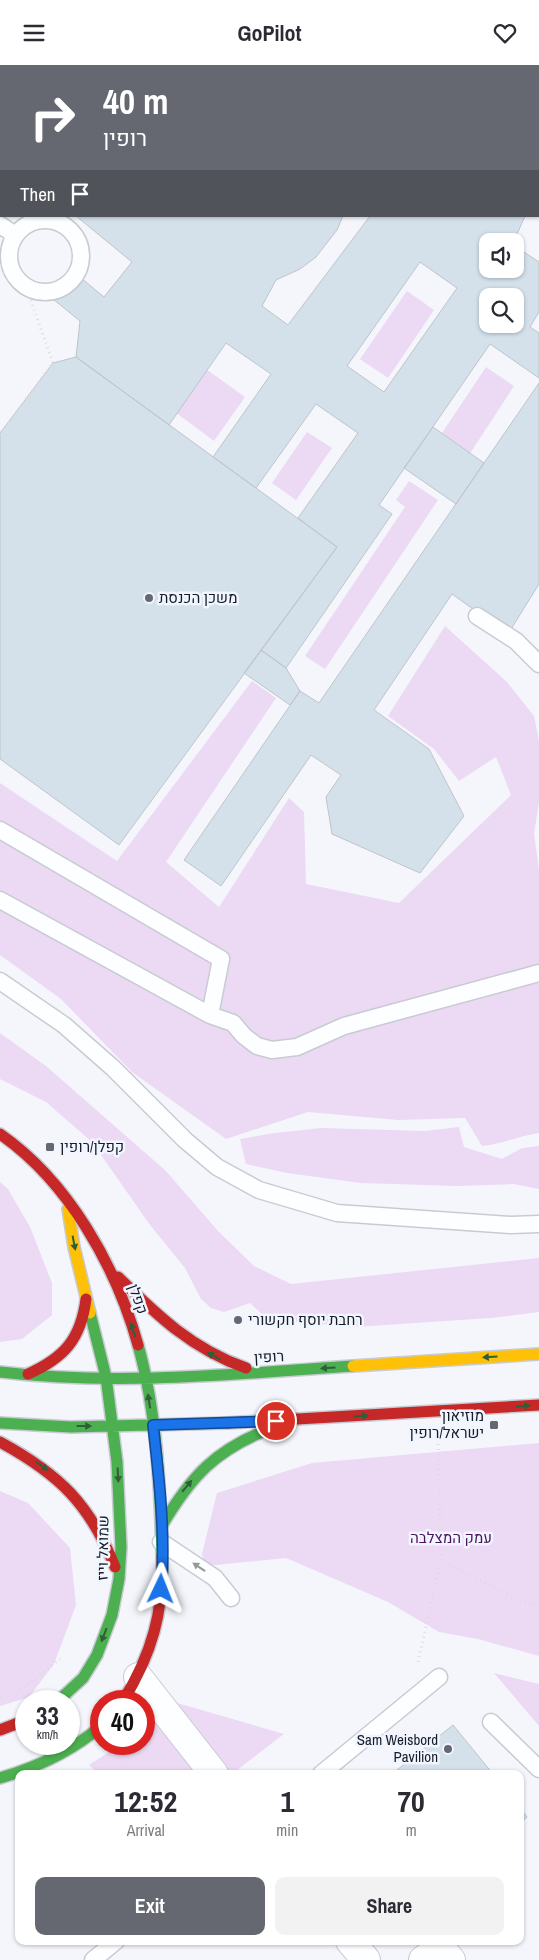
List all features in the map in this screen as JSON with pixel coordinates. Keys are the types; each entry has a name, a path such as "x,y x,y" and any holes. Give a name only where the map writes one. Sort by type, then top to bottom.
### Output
{"street":[{"name":"קפלן","path":"0,1134 34,1159 65,1195 110,1270 136,1339 153,1425"},
{"path":"65,1195 74,1247 106,1377"},
{"path":"110,1270 170,1327 193,1345 222,1361 259,1372"},
{"path":"24,1375 56,1360 71,1344 80,1329 85,1314 86,1293"},
{"name":"רופין","path":"0,1372 24,1375 145,1377 259,1372 539,1354"},
{"name":"שמואל וייז","path":"70,1690 83,1678 97,1655 112,1615 120,1579 121,1547 117,1462 106,1377"},
{"path":"0,1423 19,1426 113,1426 295,1421 539,1405"},
{"path":"161,1534 176,1498 205,1465 250,1435 295,1421"},
{"path":"130,1690 138,1677 149,1650 158,1619 162,1573 161,1534 153,1425"},
{"path":"0,1442 24,1454 48,1470 80,1500 107,1543 120,1579"},
{"path":"138,1677 211,1770"},
{"path":"0,1730 15,1724"},
{"path":"28,1770 56,1758 90,1735"},
{"path":"0,1778 15,1774"},
{"path":"353,1945 366,1960"},
{"path":"423,1960 441,1948 451,1960"}],"lane":[{"path":"46,219 68,227 76,237 80,247 81,260 77,271 66,284 49,291 37,291 26,287 17,279 11,269 8,257 15,235 23,227 34,221 46,219"},
{"path":"0,225 15,235"},
{"path":"476,616 516,641 539,664"},
{"path":"0,830 220,959 210,1015"},
{"path":"0,900 210,1015 233,1023 244,1036 257,1046 272,1050 297,1047 344,1026 539,973"},
{"path":"0,981 64,1025 113,1068 185,1140 217,1167 258,1190 337,1213 511,1225 539,1224"},
{"path":"161,1534 215,1577 231,1598"},
{"path":"326,1770 439,1677"},
{"path":"491,1722 539,1769"},
{"path":"93,1960 111,1945"}],"path":[{"path":"0,435 54,363 26,287"},
{"path":"418,1662 441,1560 438,1436"},
{"path":"441,1560 516,1599 539,1607"},
{"path":"0,1697 18,1692 62,1657"}],"green space":[{"path":"407,291 434,310 388,378 360,359"},
{"path":"486,367 514,386 469,455 440,436"},
{"path":"206,369 245,397 214,441 175,412"},
{"path":"307,432 332,448 296,500 272,483"},
{"path":"409,481 438,500 325,669 305,656 405,507 396,500"},
{"path":"445,626 507,682 534,716 539,741 539,802 534,834 539,870 539,1133 482,1146 465,1118 398,1120 308,1112 226,1139 132,1072 61,999 0,955 0,783 117,861 252,681 276,698 166,862 219,907 289,798 304,812 306,884 399,903 511,795 496,757 459,781 434,749 388,716"},
{"path":"0,1033 46,1066 166,1171 218,1231 254,1266 291,1284 539,1258 539,1312 491,1318 355,1327 267,1319 250,1303 224,1312 211,1308 201,1299 185,1268 150,1225 92,1142 46,1102 0,1079"},
{"path":"459,1127 464,1147 502,1159 522,1148 539,1146 539,1189 514,1184 457,1186 361,1183 287,1173 246,1164 240,1139 321,1128 425,1131"},
{"path":"0,1182 8,1189 30,1227 52,1283 52,1315 22,1339 0,1342"},
{"name":"עמק המצלבה","path":"539,1443 539,1656 478,1639 439,1632 388,1602 286,1558 205,1566 202,1554 217,1493 312,1463"},
{"path":"0,1491 28,1503 70,1548 76,1605 54,1664 34,1690 15,1690 15,1701 0,1706"},
{"path":"494,1673 539,1684 539,1726"},
{"path":"160,1698 284,1734 237,1770 95,1770 89,1765 104,1755 155,1755 155,1705"}],"building":[{"path":"77,217 343,217 337,230 316,257 300,269 276,280 262,306 288,325 369,217 525,217 518,233 479,233 479,278 524,278 524,252 539,262 539,312 530,327 539,333 539,378 490,344 379,505 392,514 286,668 261,650 337,547 298,518 358,433 316,404 256,488 213,457 271,374 226,343 169,425 76,357 80,321 53,299 75,273 104,297 132,262","holes":["420,262 457,288 384,392 347,366"]},
{"name":"משכן הכנסת","path":"76,357 337,547 119,845 0,759 0,433 53,363"},
{"path":"539,383 539,584 508,634 452,594 374,710 429,749 464,816 420,873 332,834 326,797 341,775 311,755 221,886 184,860 300,691 319,703"},
{"path":"433,427 484,463 456,504 404,468"},
{"path":"261,650 286,668 300,691 290,705 244,673"},
{"name":"Sam Weisbord Pavilion","path":"453,1725 490,1770 397,1770"}],"traffic: fast":[{"path":"70,1690 83,1678 97,1655 112,1615 119,1579 121,1547 117,1462 106,1377 90,1313"},
{"path":"138,1345 149,1396 156,1449 162,1556"},
{"path":"0,1372 44,1376 132,1378 221,1375 353,1366"},
{"path":"0,1423 71,1427 227,1423"},
{"path":"161,1527 183,1493 207,1466 235,1445 272,1428"},
{"path":"25,1770 54,1758 90,1735"},
{"path":"0,1778 15,1773"}],"traffic: slow":[{"path":"68,1209 74,1247 90,1313"},
{"path":"353,1366 539,1354"}],"traffic: jam":[{"path":"0,1134 25,1153 47,1176 86,1227 117,1285 138,1345"},
{"path":"118,1277 162,1318 192,1341 246,1368"},
{"path":"28,1374 52,1361 69,1345 80,1325 86,1299"},
{"path":"227,1423 539,1405"},
{"path":"0,1442 39,1466 70,1493 95,1525 115,1567"},
{"path":"129,1690 142,1666 154,1631 161,1595 162,1556"},
{"path":"0,1730 15,1724"}],"place":[{"name":"משכן הכנסת","path":"149,598"},
{"name":"קפלן/רופין","path":"50,1147"},
{"name":"רחבת יוסף חקשורי","path":"238,1320"},
{"name":"מוזיאון ישראל/רופין","path":"494,1425"},
{"name":"Sam Weisbord Pavilion","path":"448,1749"}],"route":[{"path":"161,1589 161,1527 153,1425 276,1421"}]}
